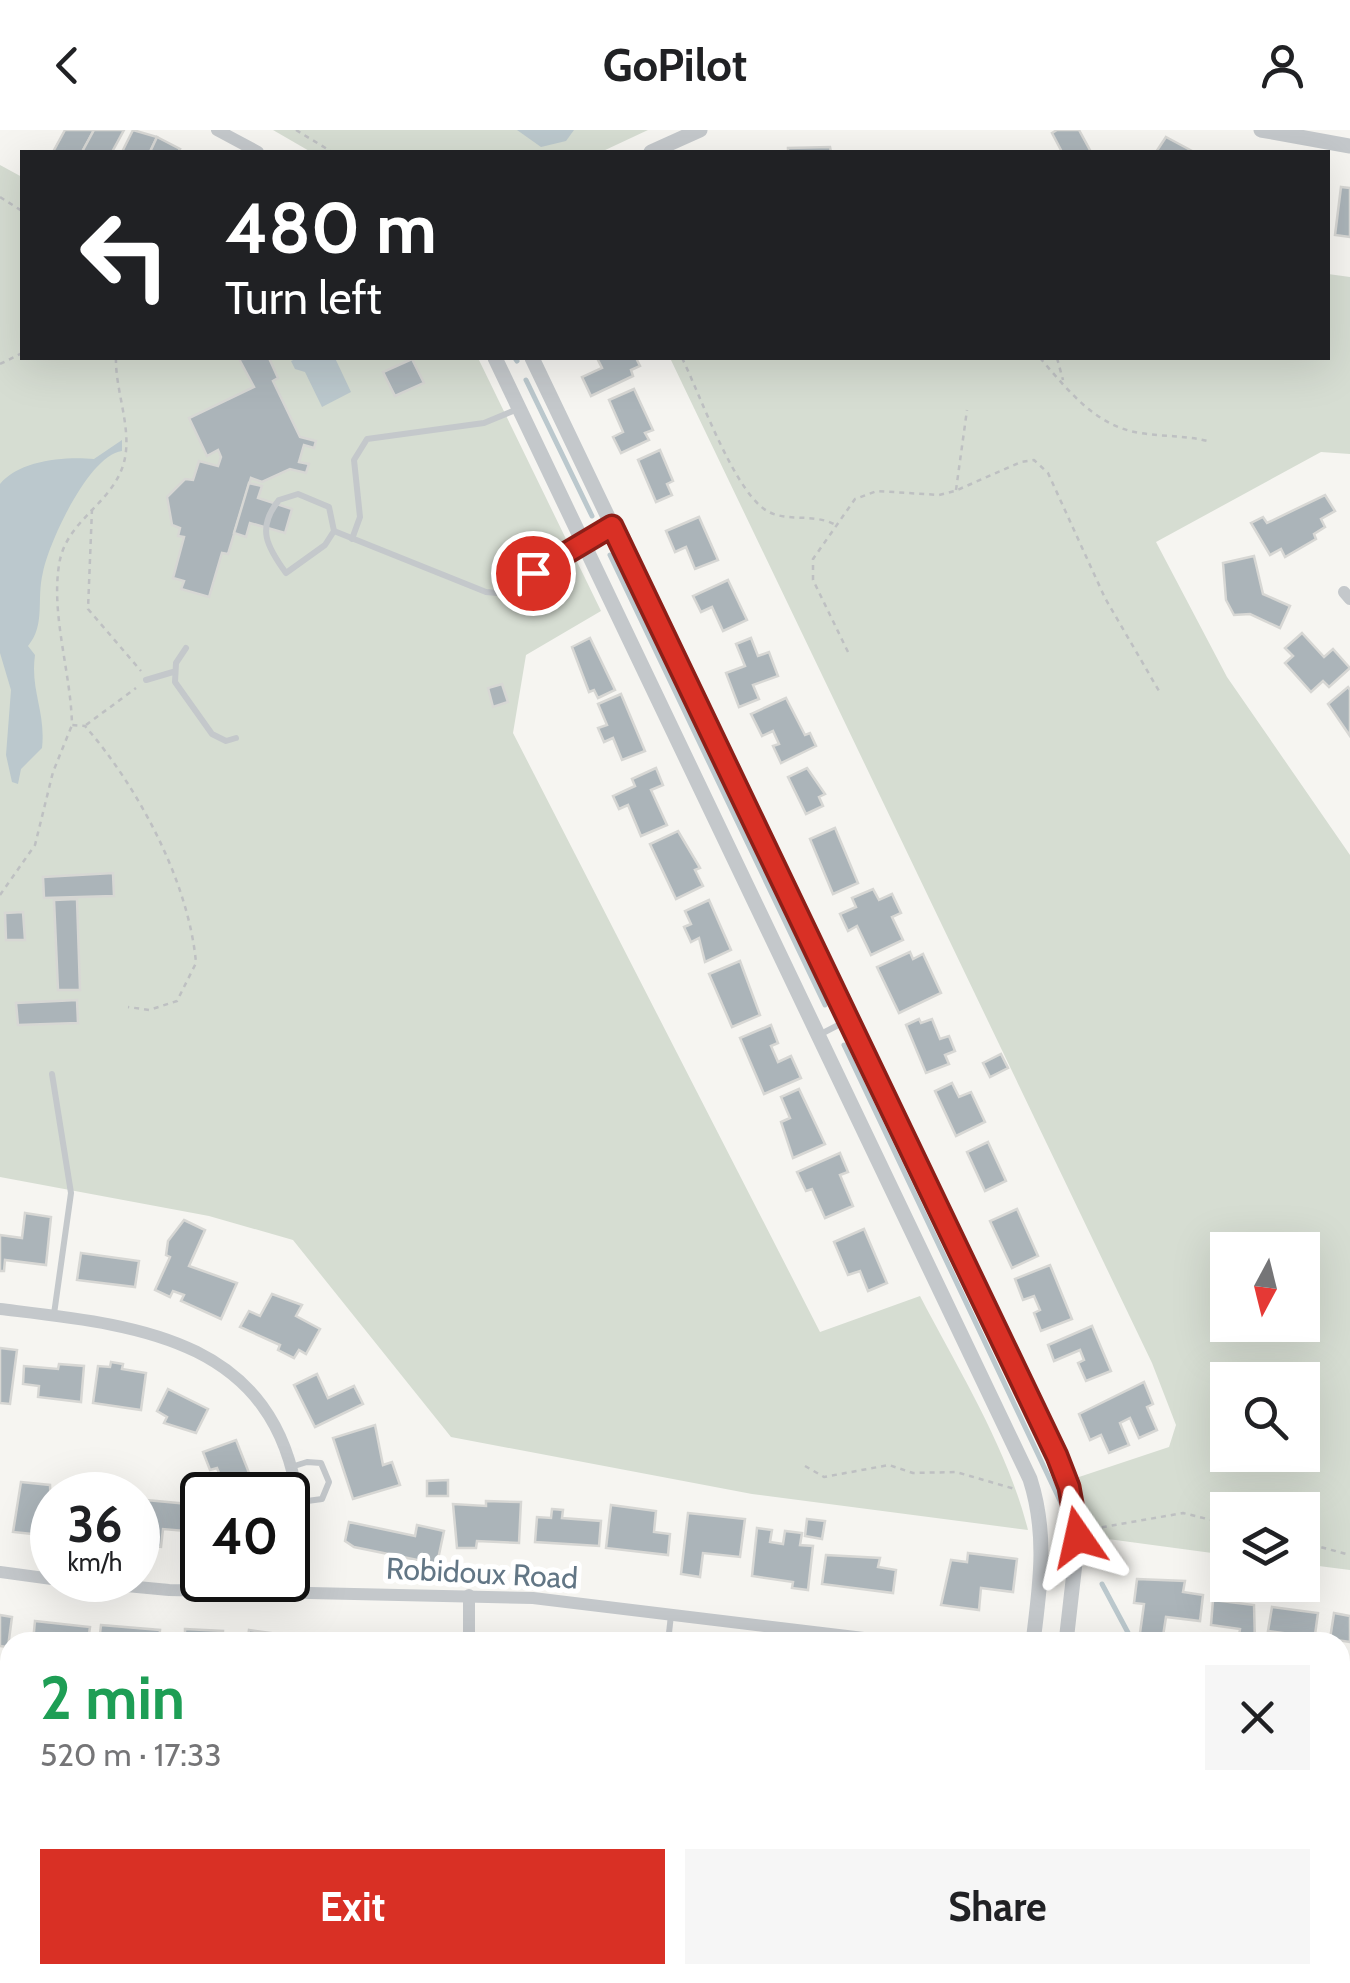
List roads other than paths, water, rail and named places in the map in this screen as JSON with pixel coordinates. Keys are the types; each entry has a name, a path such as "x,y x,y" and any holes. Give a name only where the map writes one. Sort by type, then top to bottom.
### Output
{"street":[{"path":"217,130 254,150"},
{"path":"655,150 700,130"},
{"path":"1262,130 1350,146"},
{"path":"496,360 1030,1480 1038,1503 1043,1562 1034,1632"},
{"path":"533,360 1057,1456 1076,1524 1078,1559 1067,1632"},
{"path":"0,1309 149,1330 214,1360 255,1401 292,1472"},
{"path":"0,1572 30,1576"},
{"name":"Robidoux Road","path":"310,1592 470,1595 671,1613 818,1632"},
{"path":"469,1632 470,1595"}],"lane":[{"path":"352,538 360,517 354,460 367,439 484,423 520,408"},
{"path":"288,495 322,502 333,514 334,532 325,545 286,572 264,540 274,506 288,495"},
{"path":"334,532 497,593 612,526"},
{"path":"186,648 174,672 175,682 212,734 226,740 236,738"},
{"path":"146,680 174,672"},
{"path":"818,1036 849,1020"},
{"path":"52,1074 71,1193 54,1316"},
{"path":"291,1467 320,1463 330,1482 322,1499 310,1501"},
{"path":"669,1632 671,1613"}],"waterway":[{"path":"526,380 592,516"},
{"path":"610,555 825,1005"},
{"path":"844,1045 1063,1507"},
{"path":"1102,1584 1128,1632"}]}
